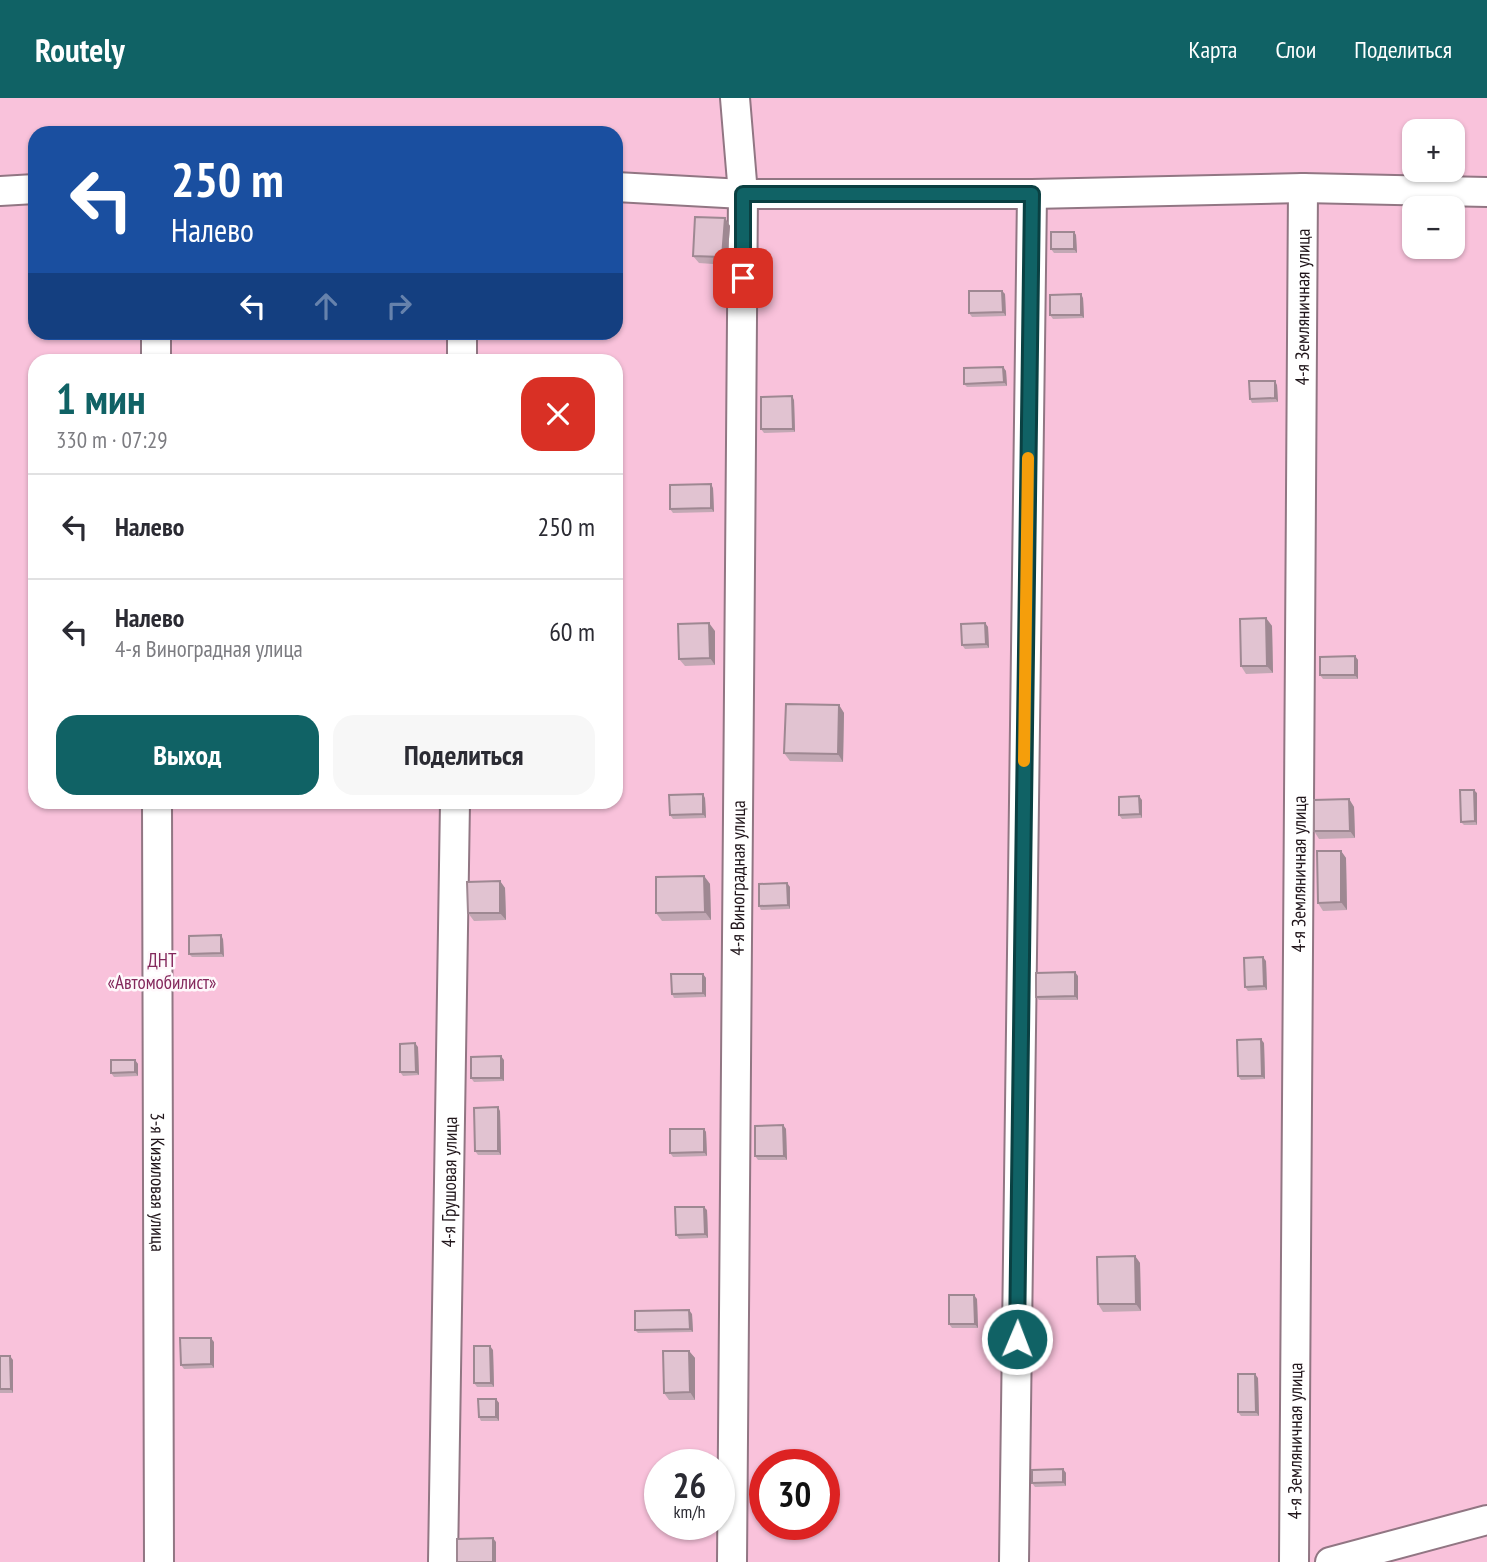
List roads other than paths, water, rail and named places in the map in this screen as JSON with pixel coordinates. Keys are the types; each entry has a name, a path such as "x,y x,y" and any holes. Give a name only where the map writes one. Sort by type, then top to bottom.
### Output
{"street":[{"name":"4-я Виноградная улица","path":"732,1562 743,194 735,98"},
{"path":"623,187 743,194 1032,194 1303,188 1487,192"},
{"name":"4-я Земляничная улица","path":"1294,1562 1303,188"},
{"path":"0,191 28,189"},
{"path":"1014,1562 1032,194"},
{"name":"3-я Кизиловая улица","path":"158,809 159,1562"},
{"name":"4-я Грушовая улица","path":"443,1562 455,809"},
{"path":"1330,1562 1487,1520"}],"park label":[{"name":"ДНТ «Автомобилист»","path":"162,971"}]}
